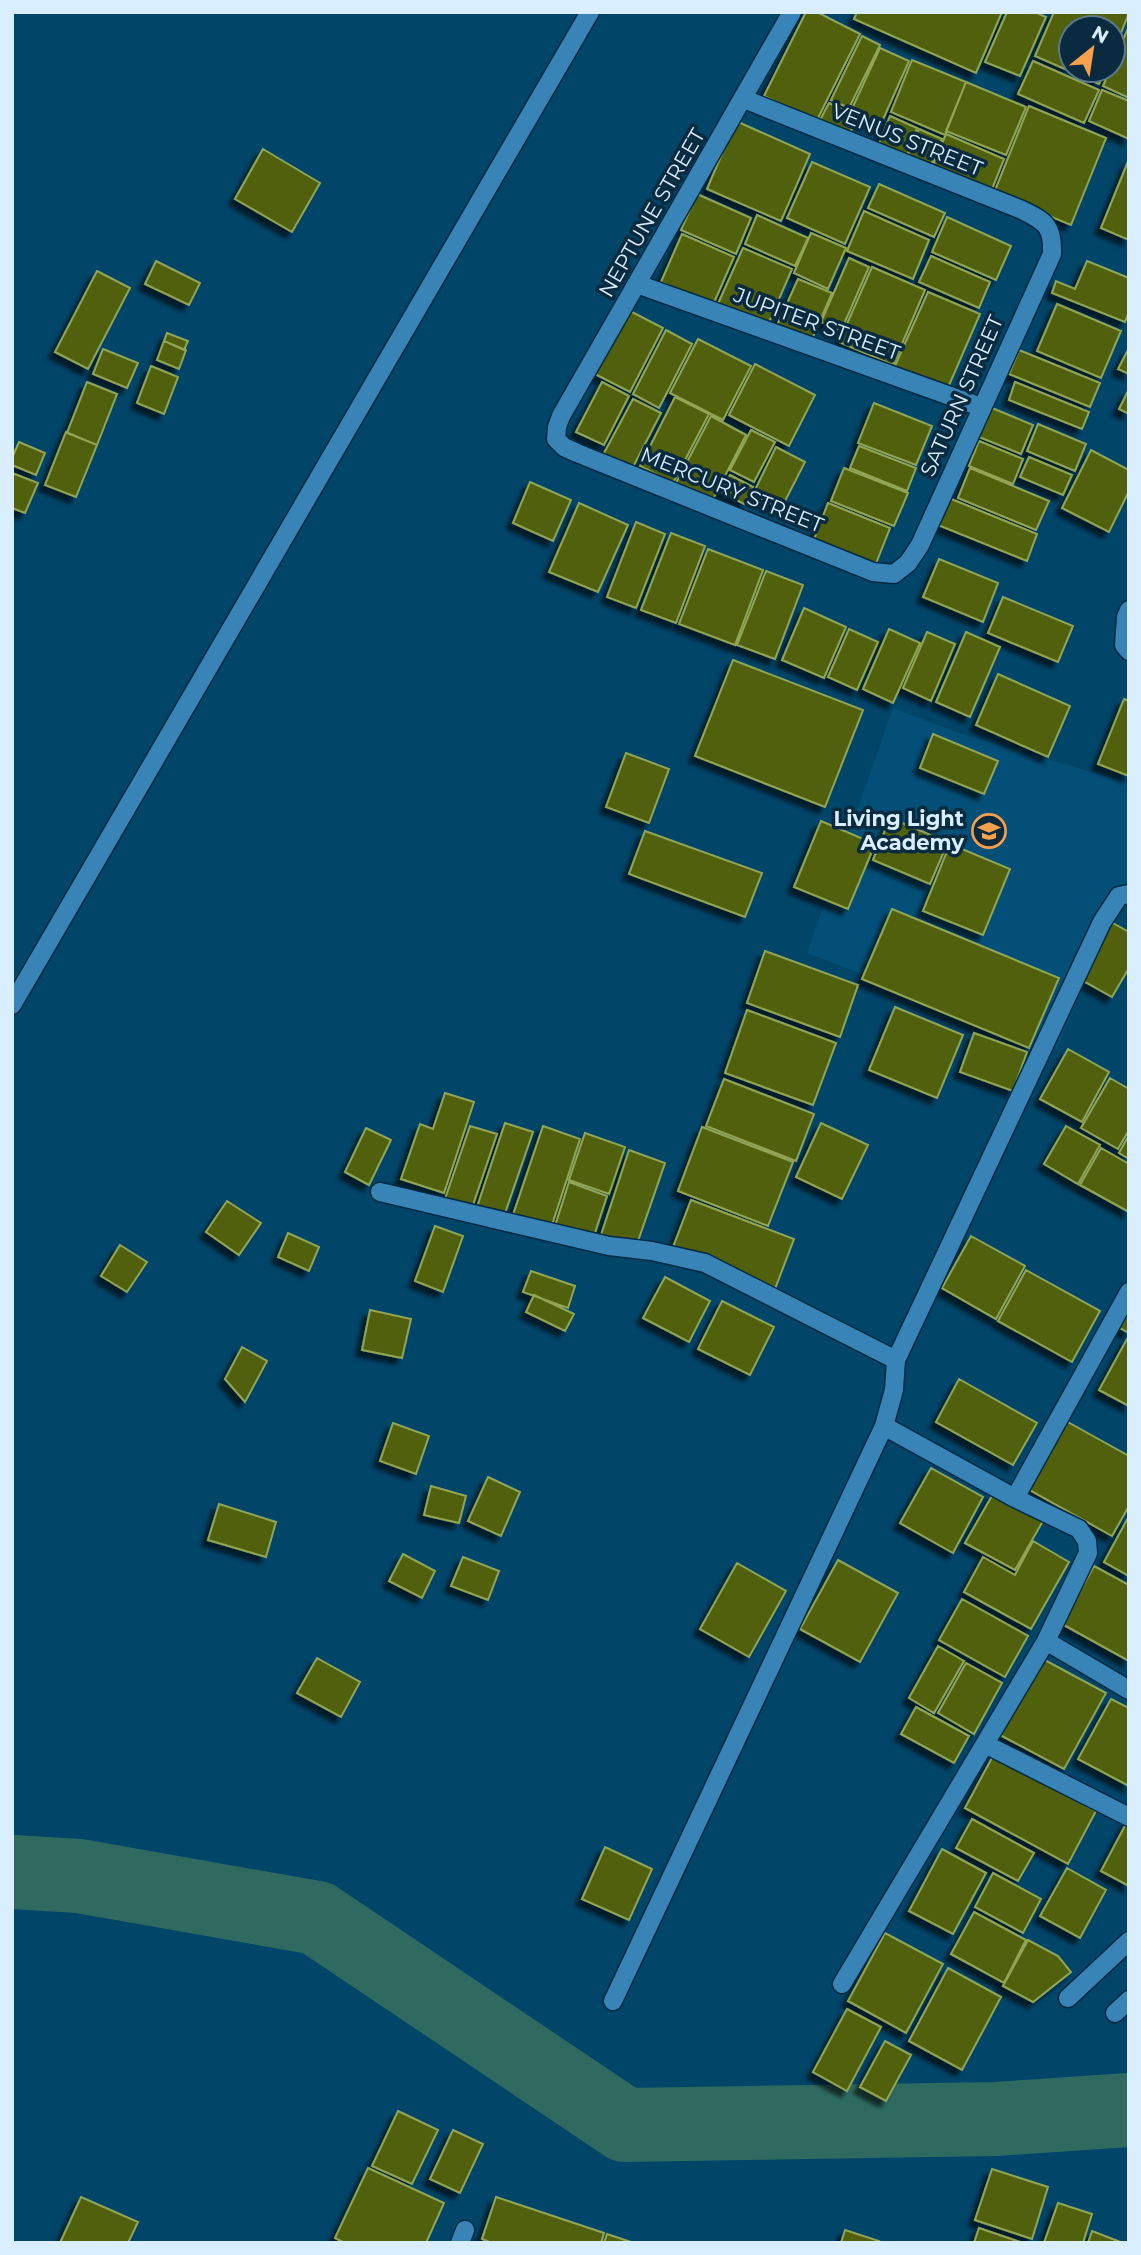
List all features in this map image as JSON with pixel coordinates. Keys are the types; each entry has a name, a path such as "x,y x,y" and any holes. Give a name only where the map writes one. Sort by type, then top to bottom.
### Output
{"street":[{"path":"12,1005 590,12"},
{"name":"NEPTUNE STREET","path":"556,439 556,427 561,416 792,12"},
{"name":"VENUS STREET","path":"744,99 1022,210 1041,219 1050,228"},
{"name":"SATURN STREET","path":"894,574 908,563 920,545 1052,254 1050,228"},
{"name":"JUPITER STREET","path":"637,284 981,407"},
{"name":"MERCURY STREET","path":"556,439 564,447 577,453 873,572 894,574"},
{"path":"1129,610 1124,645 1129,651"},
{"path":"612,2001 884,1426 894,1390 896,1360 1102,922 1119,896 1129,894"},
{"path":"380,1192 610,1246 652,1251 705,1263 896,1360"},
{"path":"1015,1499 1129,1292"},
{"path":"842,1984 1046,1641 1088,1553 1087,1541 1079,1529 1015,1499 884,1426"},
{"path":"1046,1641 1129,1690"},
{"path":"985,1744 1129,1817"},
{"path":"1068,1998 1129,1941"},
{"path":"1115,2013 1129,2000"}],"shaded area":[{"name":"Living Light Academy","path":"893,708 961,734 1129,783 1129,879 1057,1048 807,953"}],"building":[{"path":"806,12 817,12 860,34 816,122 764,96"},
{"path":"857,12 1002,12 976,73 854,19"},
{"path":"1007,12 1035,12 1046,17 1020,76 985,62"},
{"path":"1054,12 1129,13 1127,18 1127,14 1057,14 1057,66 1035,56"},
{"path":"1129,26 1129,98 1103,86 1127,84"},
{"path":"862,36 880,45 849,108 831,100"},
{"path":"880,48 909,61 881,124 851,111"},
{"path":"912,60 966,82 945,135 891,112"},
{"path":"1033,61 1057,72 1057,84 1085,84 1099,90 1084,123 1018,94"},
{"path":"966,82 1026,107 1006,155 946,131"},
{"path":"1102,90 1129,101 1129,139 1089,121"},
{"path":"829,103 858,117 848,137 819,122"},
{"path":"1029,106 1106,138 1071,225 994,193"},
{"path":"890,116 917,128 904,162 876,151"},
{"path":"736,121 810,154 781,221 707,189"},
{"path":"919,129 942,139 929,170 906,161"},
{"path":"946,134 1004,159 990,194 931,170"},
{"path":"263,149 320,183 292,232 235,199"},
{"path":"1129,159 1129,240 1101,228"},
{"path":"812,162 870,187 845,244 787,218"},
{"path":"879,184 945,213 934,237 868,208"},
{"path":"697,194 751,218 736,254 681,230"},
{"path":"864,211 929,240 913,279 847,251"},
{"path":"757,215 808,238 795,266 745,244"},
{"path":"947,217 1011,246 996,280 932,252"},
{"path":"811,233 846,248 828,289 794,273"},
{"path":"682,234 734,257 713,305 661,282"},
{"path":"743,248 792,269 767,327 717,306"},
{"path":"931,256 990,282 979,308 919,282"},
{"path":"849,258 869,267 841,331 821,322"},
{"path":"156,261 200,283 189,305 145,284"},
{"path":"1087,261 1129,278 1129,312 1125,322 1052,293 1056,281 1075,289"},
{"path":"872,267 925,290 893,365 839,342"},
{"path":"97,271 130,288 88,369 55,352"},
{"path":"798,279 832,293 810,344 775,330"},
{"path":"928,292 980,314 947,390 894,368"},
{"path":"1057,304 1121,331 1101,378 1037,351"},
{"path":"628,310 663,328 630,392 595,374"},
{"path":"666,330 692,344 659,408 633,394"},
{"path":"167,333 188,341 184,350 164,341"},
{"path":"698,339 751,366 723,420 670,393"},
{"path":"164,341 186,350 179,369 157,360"},
{"path":"1129,348 1129,374 1118,369"},
{"path":"103,349 138,363 127,388 93,374"},
{"path":"1019,350 1100,383 1090,407 1009,374"},
{"path":"755,364 815,395 789,446 729,415"},
{"path":"151,366 178,377 164,414 137,403"},
{"path":"87,382 117,394 97,445 67,433"},
{"path":"602,382 629,396 604,445 576,432"},
{"path":"1015,382 1089,412 1082,429 1009,400"},
{"path":"1129,389 1129,414 1119,409"},
{"path":"675,397 709,414 673,483 640,466"},
{"path":"633,399 661,413 632,469 603,455"},
{"path":"874,403 932,426 916,465 858,443"},
{"path":"992,408 1033,425 1021,454 979,437"},
{"path":"711,416 746,435 712,501 676,483"},
{"path":"1038,424 1086,444 1075,471 1027,451"},
{"path":"751,430 775,442 754,482 730,470"},
{"path":"66,432 97,445 76,497 45,485"},
{"path":"979,441 1023,459 1013,484 969,466"},
{"path":"19,442 45,453 36,475 12,465"},
{"path":"859,446 916,468 907,491 850,468"},
{"path":"776,447 805,462 781,509 753,494"},
{"path":"1091,450 1129,470 1129,491 1109,532 1062,508"},
{"path":"1029,457 1072,475 1063,495 1020,477"},
{"path":"844,468 908,493 894,526 831,501"},
{"path":"970,468 1049,501 1036,530 958,498"},
{"path":"12,473 38,483 25,513 12,508"},
{"path":"730,475 753,487 744,504 721,492"},
{"path":"530,482 571,500 553,541 513,523"},
{"path":"944,496 1037,534 1027,561 933,523"},
{"path":"579,503 628,525 598,592 549,572"},
{"path":"828,503 890,528 875,566 813,542"},
{"path":"636,522 665,534 636,608 607,597"},
{"path":"671,533 705,546 676,623 641,610"},
{"path":"708,549 763,570 735,645 679,624"},
{"path":"939,559 998,583 983,622 923,597"},
{"path":"766,571 803,585 775,659 737,645"},
{"path":"1003,597 1073,626 1058,662 988,633"},
{"path":"804,608 846,627 824,678 782,660"},
{"path":"849,629 878,642 857,690 828,677"},
{"path":"889,629 920,643 893,703 863,689"},
{"path":"927,632 955,644 931,701 903,688"},
{"path":"966,632 1000,647 970,717 936,702"},
{"path":"733,660 863,710 825,807 695,756"},
{"path":"998,674 1070,706 1048,757 976,725"},
{"path":"1124,699 1129,701 1129,776 1098,764"},
{"path":"933,734 998,761 984,794 920,768"},
{"path":"626,753 669,769 649,823 606,807"},
{"path":"890,818 948,842 930,884 873,860"},
{"path":"821,821 875,844 848,909 794,887"},
{"path":"645,831 762,873 745,917 629,874"},
{"path":"950,844 1010,869 983,935 923,911"},
{"path":"892,909 1059,978 1029,1048 862,979"},
{"path":"1111,922 1129,932 1129,968 1112,997 1080,979"},
{"path":"765,951 858,985 840,1037 747,1003"},
{"path":"895,1007 963,1035 937,1098 869,1070"},
{"path":"747,1010 836,1043 813,1105 725,1073"},
{"path":"974,1033 1027,1052 1013,1091 960,1072"},
{"path":"1068,1049 1109,1072 1082,1122 1040,1099"},
{"path":"1110,1078 1129,1089 1129,1130 1118,1149 1081,1128"},
{"path":"724,1079 814,1114 796,1161 706,1126"},
{"path":"445,1093 474,1102 444,1193 401,1179 420,1124 433,1129"},
{"path":"505,1123 533,1132 503,1219 476,1210"},
{"path":"821,1123 868,1145 842,1199 796,1177"},
{"path":"470,1126 497,1134 472,1208 445,1199"},
{"path":"543,1126 580,1139 551,1228 513,1215"},
{"path":"1066,1126 1100,1145 1078,1184 1044,1164"},
{"path":"702,1127 793,1162 768,1226 678,1191"},
{"path":"366,1128 391,1140 369,1185 345,1172"},
{"path":"585,1133 625,1147 609,1194 569,1180"},
{"path":"1129,1135 1129,1159 1119,1153"},
{"path":"1101,1148 1129,1164 1129,1212 1080,1185"},
{"path":"629,1150 665,1163 636,1247 601,1235"},
{"path":"569,1182 607,1196 593,1239 555,1226"},
{"path":"691,1200 794,1239 775,1289 672,1250"},
{"path":"227,1201 261,1223 239,1255 206,1232"},
{"path":"435,1226 463,1236 443,1292 415,1281"},
{"path":"288,1233 319,1247 309,1271 278,1257"},
{"path":"971,1236 1025,1266 996,1319 942,1288"},
{"path":"120,1245 147,1262 127,1292 101,1276"},
{"path":"1026,1270 1100,1311 1072,1362 998,1321"},
{"path":"531,1271 575,1286 568,1308 523,1292"},
{"path":"665,1277 710,1301 689,1342 643,1318"},
{"path":"534,1295 574,1314 565,1331 526,1312"},
{"path":"722,1301 774,1327 750,1375 698,1349"},
{"path":"370,1310 411,1319 402,1358 362,1350"},
{"path":"1129,1311 1129,1333 1120,1328"},
{"path":"1127,1339 1129,1340 1129,1406 1099,1390"},
{"path":"242,1347 267,1361 245,1402 225,1379"},
{"path":"959,1379 1037,1423 1013,1465 936,1422"},
{"path":"1066,1421 1129,1456 1129,1506 1112,1536 1028,1489"},
{"path":"393,1423 429,1436 416,1474 380,1461"},
{"path":"931,1468 983,1497 953,1553 900,1523"},
{"path":"488,1477 520,1492 501,1536 468,1521"},
{"path":"431,1486 466,1496 459,1523 424,1515"},
{"path":"993,1494 1043,1521 1015,1570 965,1543"},
{"path":"219,1504 276,1522 266,1557 208,1540"},
{"path":"1129,1516 1129,1576 1104,1562"},
{"path":"1033,1541 1069,1562 1031,1629 964,1592 983,1557 1015,1575"},
{"path":"403,1554 435,1571 422,1598 389,1581"},
{"path":"463,1557 499,1571 488,1600 451,1586"},
{"path":"838,1560 898,1593 860,1662 800,1629"},
{"path":"737,1563 786,1591 749,1657 700,1629"},
{"path":"1094,1566 1129,1585 1129,1661 1062,1624"},
{"path":"962,1599 1028,1636 1005,1677 939,1640"},
{"path":"938,1646 964,1661 934,1713 909,1698"},
{"path":"317,1658 360,1682 341,1717 297,1693"},
{"path":"1041,1658 1106,1693 1064,1769 1000,1735"},
{"path":"966,1663 1002,1683 974,1734 938,1713"},
{"path":"1111,1699 1129,1708 1129,1786 1078,1759"},
{"path":"916,1707 969,1736 954,1763 901,1734"},
{"path":"993,1756 1096,1811 1068,1864 965,1808"},
{"path":"972,1819 1034,1853 1018,1881 956,1848"},
{"path":"1129,1821 1129,1886 1101,1871"},
{"path":"605,1847 652,1869 629,1920 582,1899"},
{"path":"942,1849 986,1873 953,1934 909,1911"},
{"path":"1067,1868 1106,1890 1080,1938 1040,1916"},
{"path":"993,1873 1041,1899 1023,1933 975,1907"},
{"path":"974,1912 1026,1940 1004,1983 951,1954"},
{"path":"885,1933 943,1964 906,2033 848,2001"},
{"path":"1028,1940 1058,1956 1071,1972 1033,2002 1003,1986"},
{"path":"948,1968 1001,1997 962,2070 909,2041"},
{"path":"847,2009 881,2027 847,2091 813,2072"},
{"path":"885,2041 911,2055 886,2101 860,2087"},
{"path":"398,2111 438,2130 412,2184 372,2166"},
{"path":"453,2130 483,2144 460,2193 430,2179"},
{"path":"368,2168 444,2203 426,2243 345,2243 335,2238"},
{"path":"992,2169 1048,2187 1032,2239 975,2220"},
{"path":"81,2197 138,2222 128,2243 60,2243"},
{"path":"496,2197 604,2233 601,2243 492,2243 482,2239"},
{"path":"1058,2203 1092,2214 1083,2243 1044,2243"},
{"path":"979,2228 1023,2243 974,2243"},
{"path":"845,2230 879,2241 841,2243"},
{"path":"1092,2231 1123,2243 1088,2243"},
{"path":"607,2234 634,2243 604,2243"}],"waterway":[{"path":"12,1872 79,1876 317,1918 625,2125 996,2119 1129,2110"}],"place":[{"name":"Living Light Academy","path":"989,831"}]}
